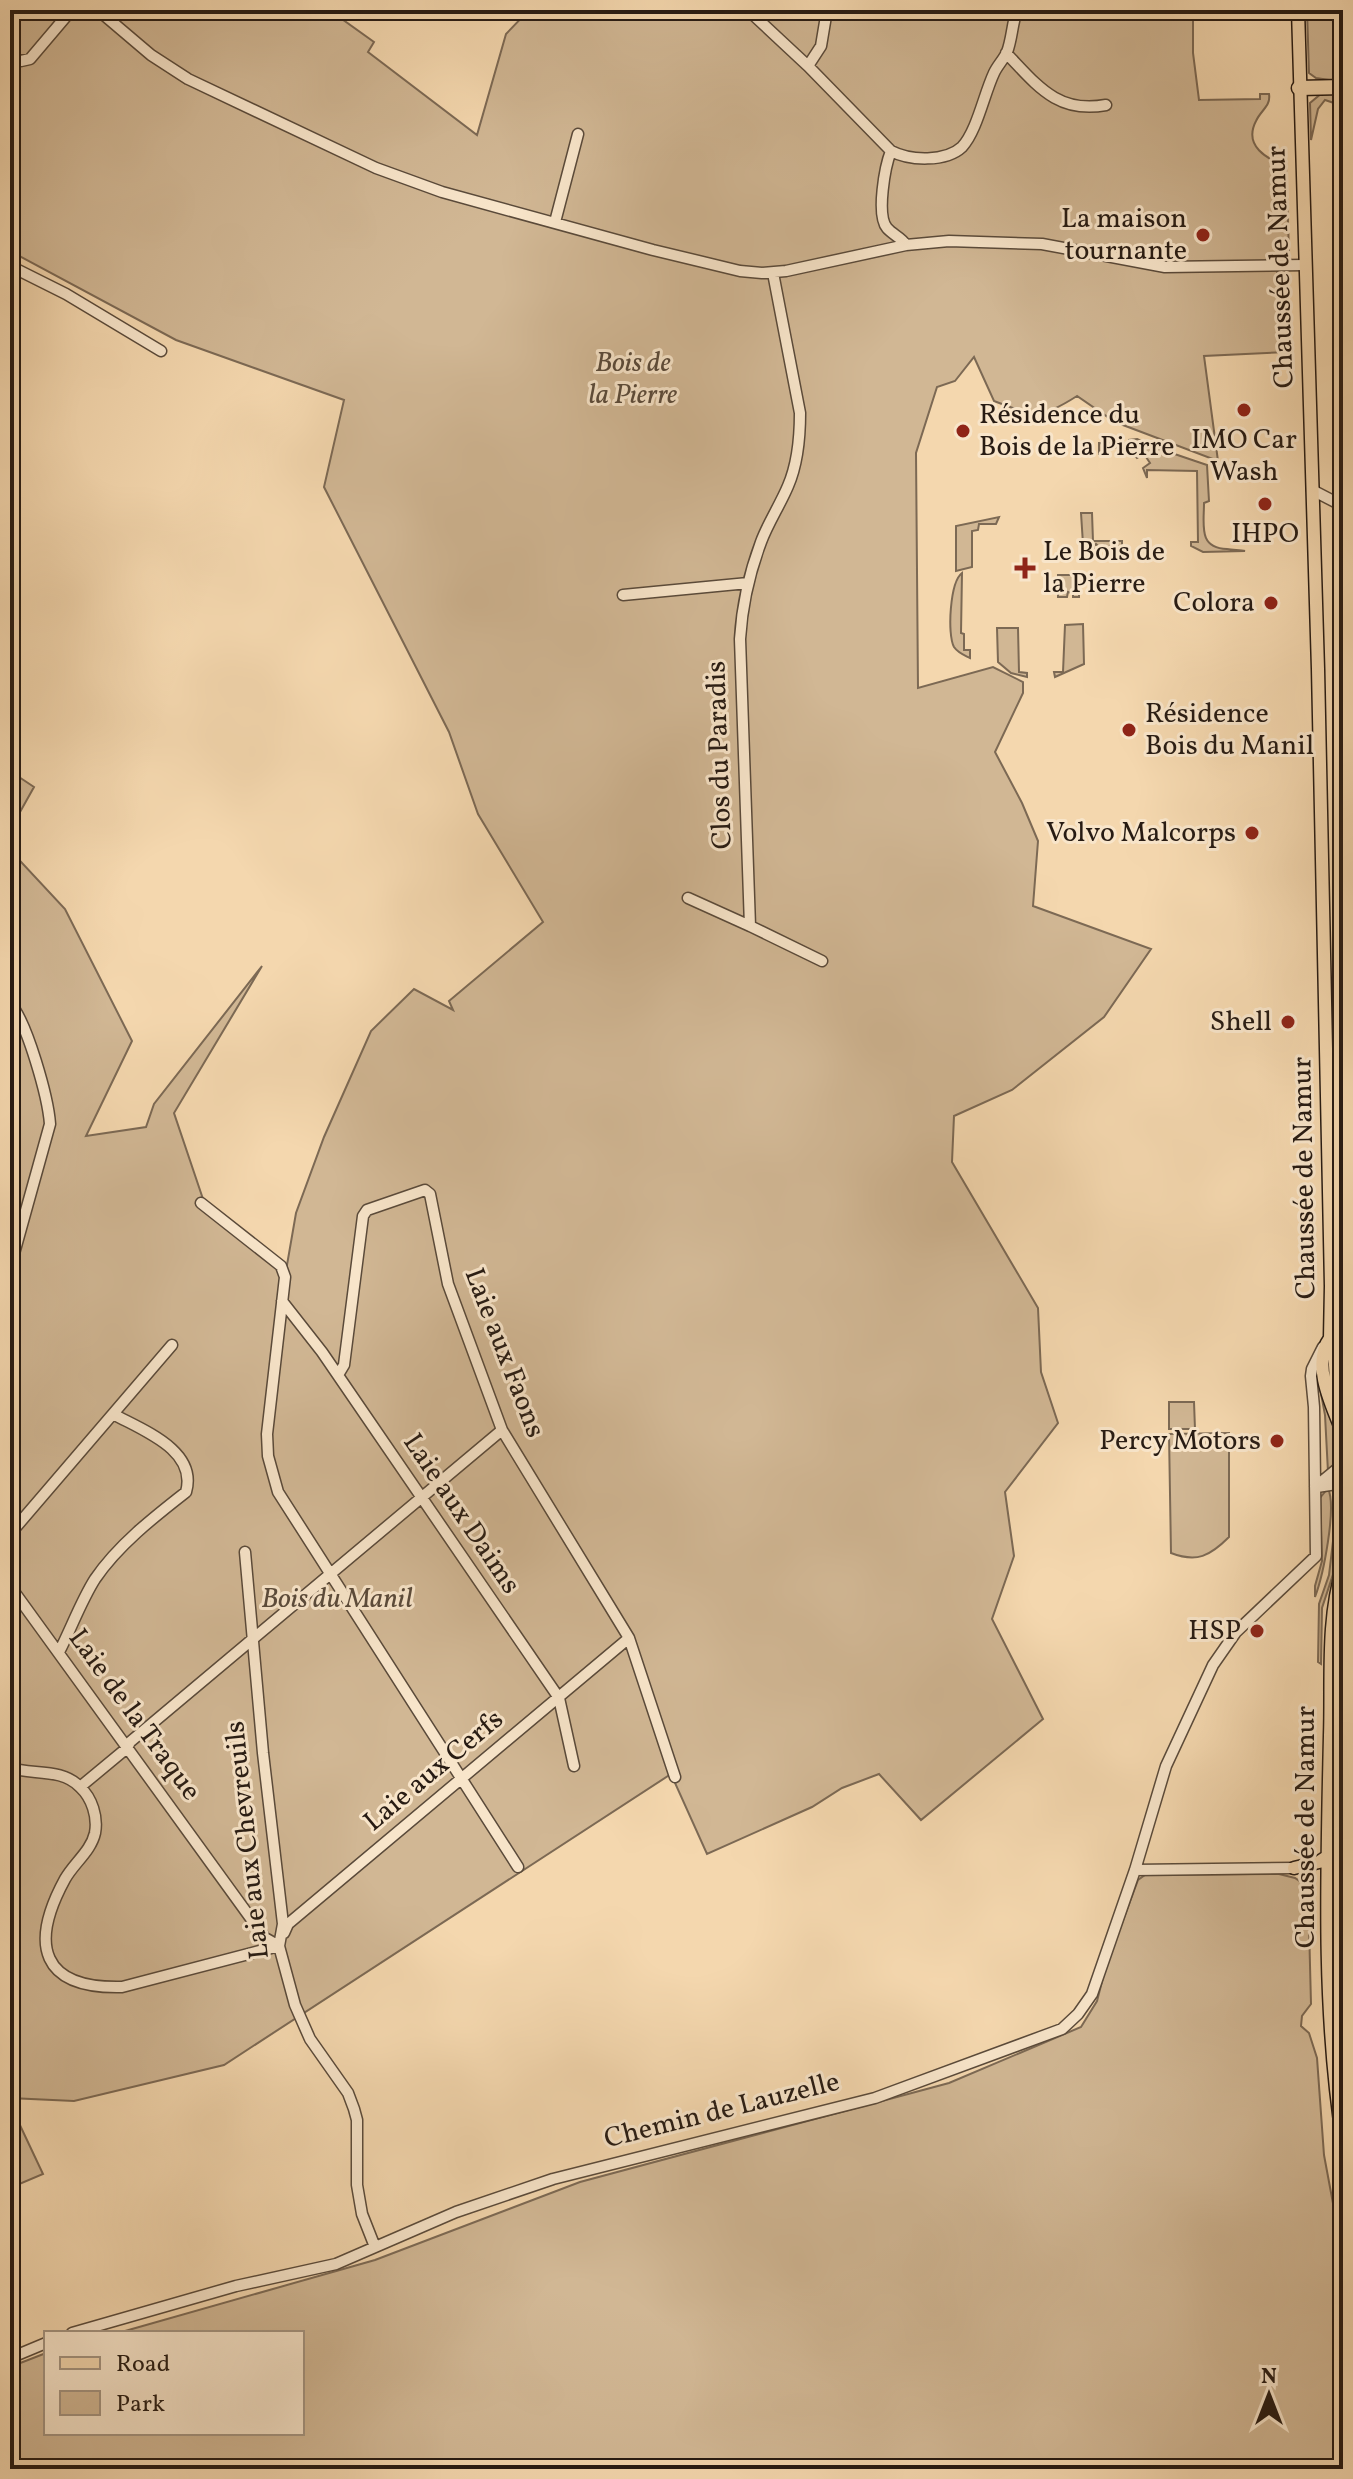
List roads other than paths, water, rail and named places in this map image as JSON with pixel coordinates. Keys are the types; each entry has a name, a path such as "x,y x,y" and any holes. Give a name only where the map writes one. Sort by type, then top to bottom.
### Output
{"highway":[{"path":"1299,88 1343,87"}],"main road":[{"name":"Chaussée de Namur","path":"1298,10 1326,1029 1327,1387 1343,1433"},
{"name":"Chaussée de Namur","path":"1327,1342 1334,1347 1336,1383 1343,1403"},
{"name":"Chaussée de Namur","path":"1343,1567 1332,1636 1328,1856 1337,1878 1343,2007"},
{"name":"Chaussée de Namur","path":"1343,1724 1342,1847 1337,1878 1330,1991 1343,2142"},
{"path":"1294,1868 1319,1862 1328,1856"},
{"path":"1294,1868 1337,1878"}],"street":[{"path":"98,10 151,55 188,79 376,168 442,192 740,271 773,273 906,245 949,241 1036,244 1165,267 1304,265"},
{"path":"748,10 891,151 900,155 938,158 959,149 970,134 992,76 1006,53 1017,10"},
{"path":"808,66 821,46 827,10"},
{"path":"10,58 21,61 30,59 72,11"},
{"path":"1006,53 1034,84 1052,97 1078,107 1106,105"},
{"path":"555,222 578,134"},
{"path":"891,151 881,216 888,230 906,245"},
{"path":"10,266 66,294 161,351"},
{"name":"Clos du Paradis","path":"750,926 740,639 748,583 761,543 788,486 798,456 800,430 800,413 773,273"},
{"path":"1312,490 1343,506"},
{"path":"623,595 748,583"},
{"path":"688,898 822,961"},
{"path":"10,1003 22,1019 48,1101 50,1124 10,1268"},
{"name":"Laie aux Faons","path":"338,1375 344,1365 363,1216 367,1210 425,1190 430,1194 448,1284 502,1430 629,1638 675,1777"},
{"path":"201,1203 281,1266 285,1277 267,1434 271,1471 284,1503 518,1867"},
{"name":"Laie aux Daims","path":"282,1301 338,1375 559,1698 574,1766"},
{"name":"Chemin de Lauzelle","path":"79,2331 236,2286 328,2267 456,2212 553,2179 875,2098 1062,2029 1092,1994 1135,1870 1166,1766 1213,1665 1236,1632 1316,1556 1311,1376 1315,1360 1327,1342"},
{"path":"10,1534 172,1345"},
{"path":"59,1652 91,1586 103,1569 147,1524 186,1492 188,1485 182,1462 167,1443 113,1414"},
{"path":"80,1787 502,1430"},
{"path":"1315,1487 1343,1464"},
{"path":"1315,1487 1343,1483"},
{"name":"Laie aux Chevreuils","path":"245,1552 263,1753 283,1924 279,1946 295,2005 306,2031 352,2100 357,2120 359,2198 375,2247"},
{"name":"Laie de la Traque","path":"10,1586 265,1938 279,1946"},
{"name":"Laie aux Cerfs","path":"279,1946 288,1924 629,1638"},
{"path":"10,1768 68,1778 80,1787 93,1808 95,1831 89,1847 64,1881 48,1921 46,1950 56,1970 83,1985 122,1987 279,1946"},
{"path":"1135,1870 1294,1868"},
{"path":"10,2358 44,2344"}],"place":[{"name":"La maison tournante","path":"1203,235"},
{"name":"IMO Car Wash","path":"1244,410"},
{"name":"Résidence du Bois de la Pierre","path":"963,431"},
{"name":"IHPO","path":"1265,504"},
{"name":"Le Bois de la Pierre","path":"1025,568"},
{"name":"Colora","path":"1271,603"},
{"name":"Résidence Bois du Manil","path":"1129,730"},
{"name":"Volvo Malcorps","path":"1252,833"},
{"name":"Shell","path":"1288,1022"},
{"name":"Percy Motors","path":"1277,1441"},
{"name":"HSP","path":"1257,1631"}],"park label":[{"name":"Bois de la Pierre","path":"633,379"},
{"name":"Bois du Manil","path":"337,1599"}]}
